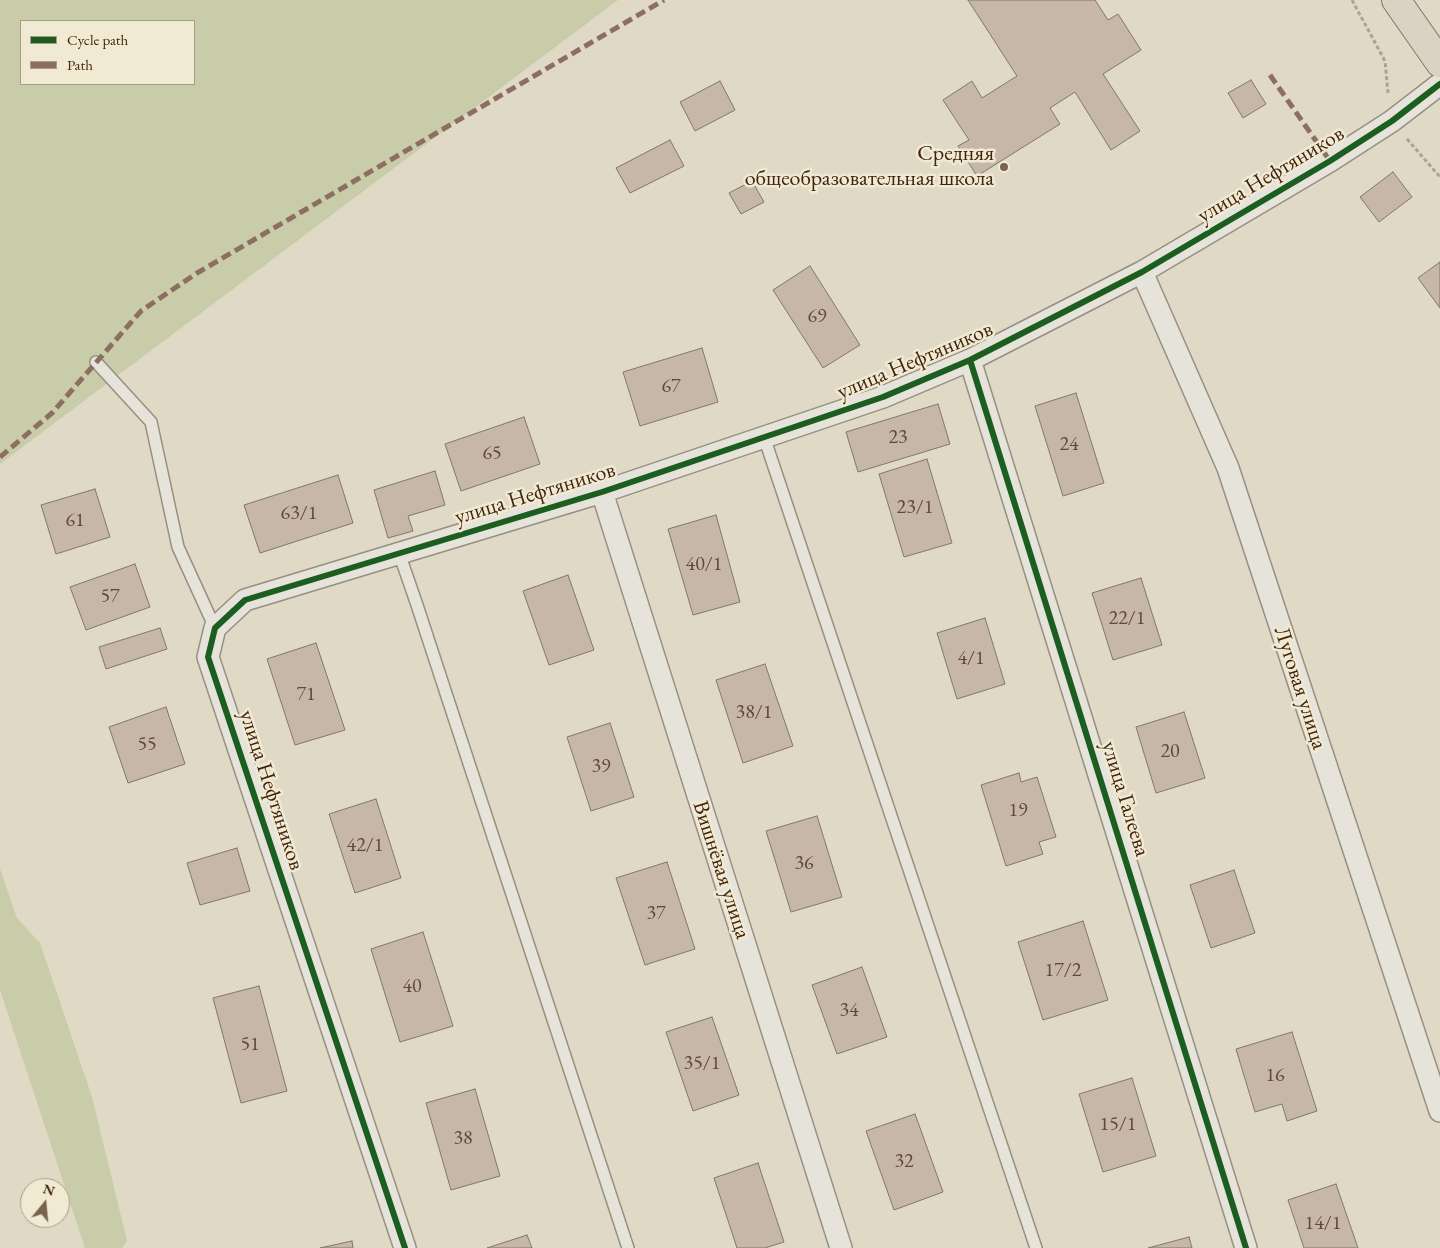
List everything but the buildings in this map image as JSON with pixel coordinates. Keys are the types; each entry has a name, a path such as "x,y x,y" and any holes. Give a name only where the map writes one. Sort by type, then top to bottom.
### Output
{"main road":[{"path":"1396,0 1440,63"}],"street":[{"name":"улица Нефтяников","path":"405,1248 208,657 215,628 245,600 602,492 883,397 970,360 1142,272 1330,161 1392,121 1440,84"},
{"name":"Луговая улица","path":"1142,272 1228,468 1440,1111"},
{"name":"улица Галеева","path":"970,360 1246,1248"},
{"name":"Вишнёвая улица","path":"602,492 841,1248"}],"lane":[{"path":"96,362 151,422 178,547 215,628"},
{"path":"764,437 1036,1248"},
{"path":"399,553 418,605 628,1248"}],"green space":[{"path":"0,0 618,0 0,464"},
{"path":"0,869 17,918 40,943 92,1097 127,1241 122,1248 85,1248 70,1202 70,1178 62,1178 0,990"}],"marked path":[{"path":"0,457 52,413 141,311 197,273 664,0"},
{"path":"1270,75 1330,161"}],"cycle path":[{"path":"405,1248 208,657 215,628 245,600 602,492 883,397 970,360 1142,272 1330,161 1392,121 1440,84"},
{"path":"970,360 1246,1248"}],"place":[{"name":"Cредняя общеобразовательная школа","path":"1004,167"}]}
